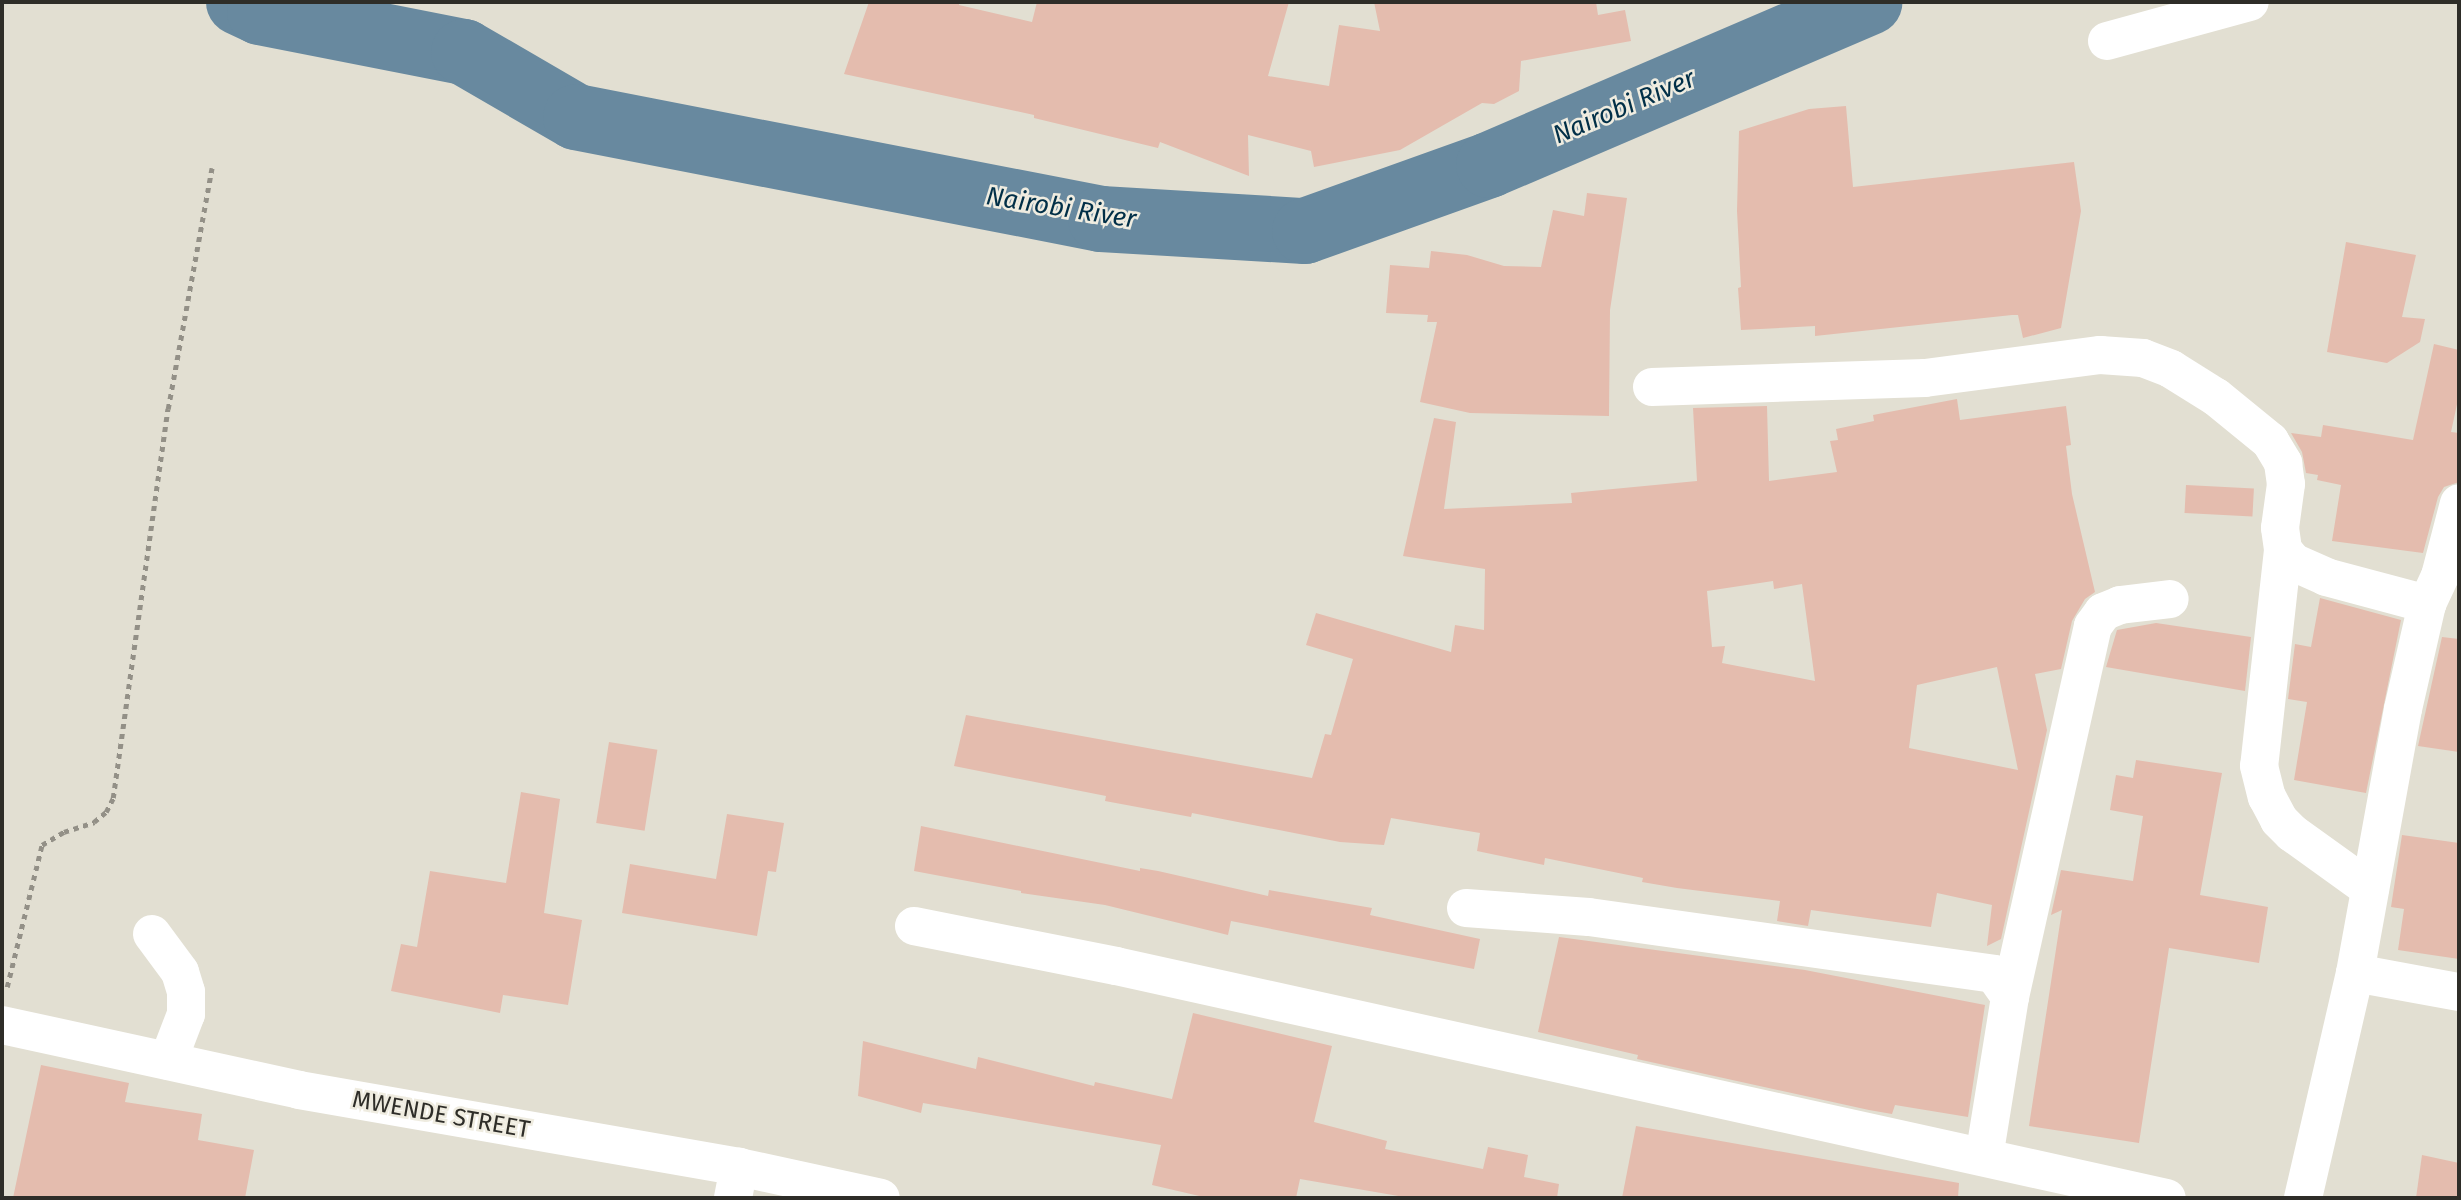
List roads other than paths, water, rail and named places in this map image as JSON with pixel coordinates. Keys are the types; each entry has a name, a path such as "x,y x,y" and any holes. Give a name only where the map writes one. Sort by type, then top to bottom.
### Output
{"street":[{"path":"2107,41 2250,2"},
{"path":"1652,387 1925,378 2100,355 2144,358 2171,369 2216,397 2270,441 2283,463 2286,484 2280,528 2283,550 2259,766 2267,797 2279,820 2292,833 2370,889"},
{"path":"2304,1198 2355,973 2403,709 2427,604 2440,576 2459,503"},
{"path":"2283,550 2293,562 2308,571 2427,604"},
{"path":"1984,1157 2010,997 2094,626 2103,612 2120,605 2170,599"},
{"path":"1466,908 1589,916 1994,974 2010,997"},
{"path":"914,926 1116,966 2167,1198"},
{"path":"152,934 180,972 186,992 186,1014 168,1061"},
{"path":"2355,973 2459,992"},
{"name":"MWENDE STREET","path":"3,1011 168,1061 299,1090 736,1183 881,1198"}],"waterway":[{"name":"Nairobi River","path":"239,2 260,12 464,52 576,117 1101,219 1305,231 1489,165 1870,2"}]}
